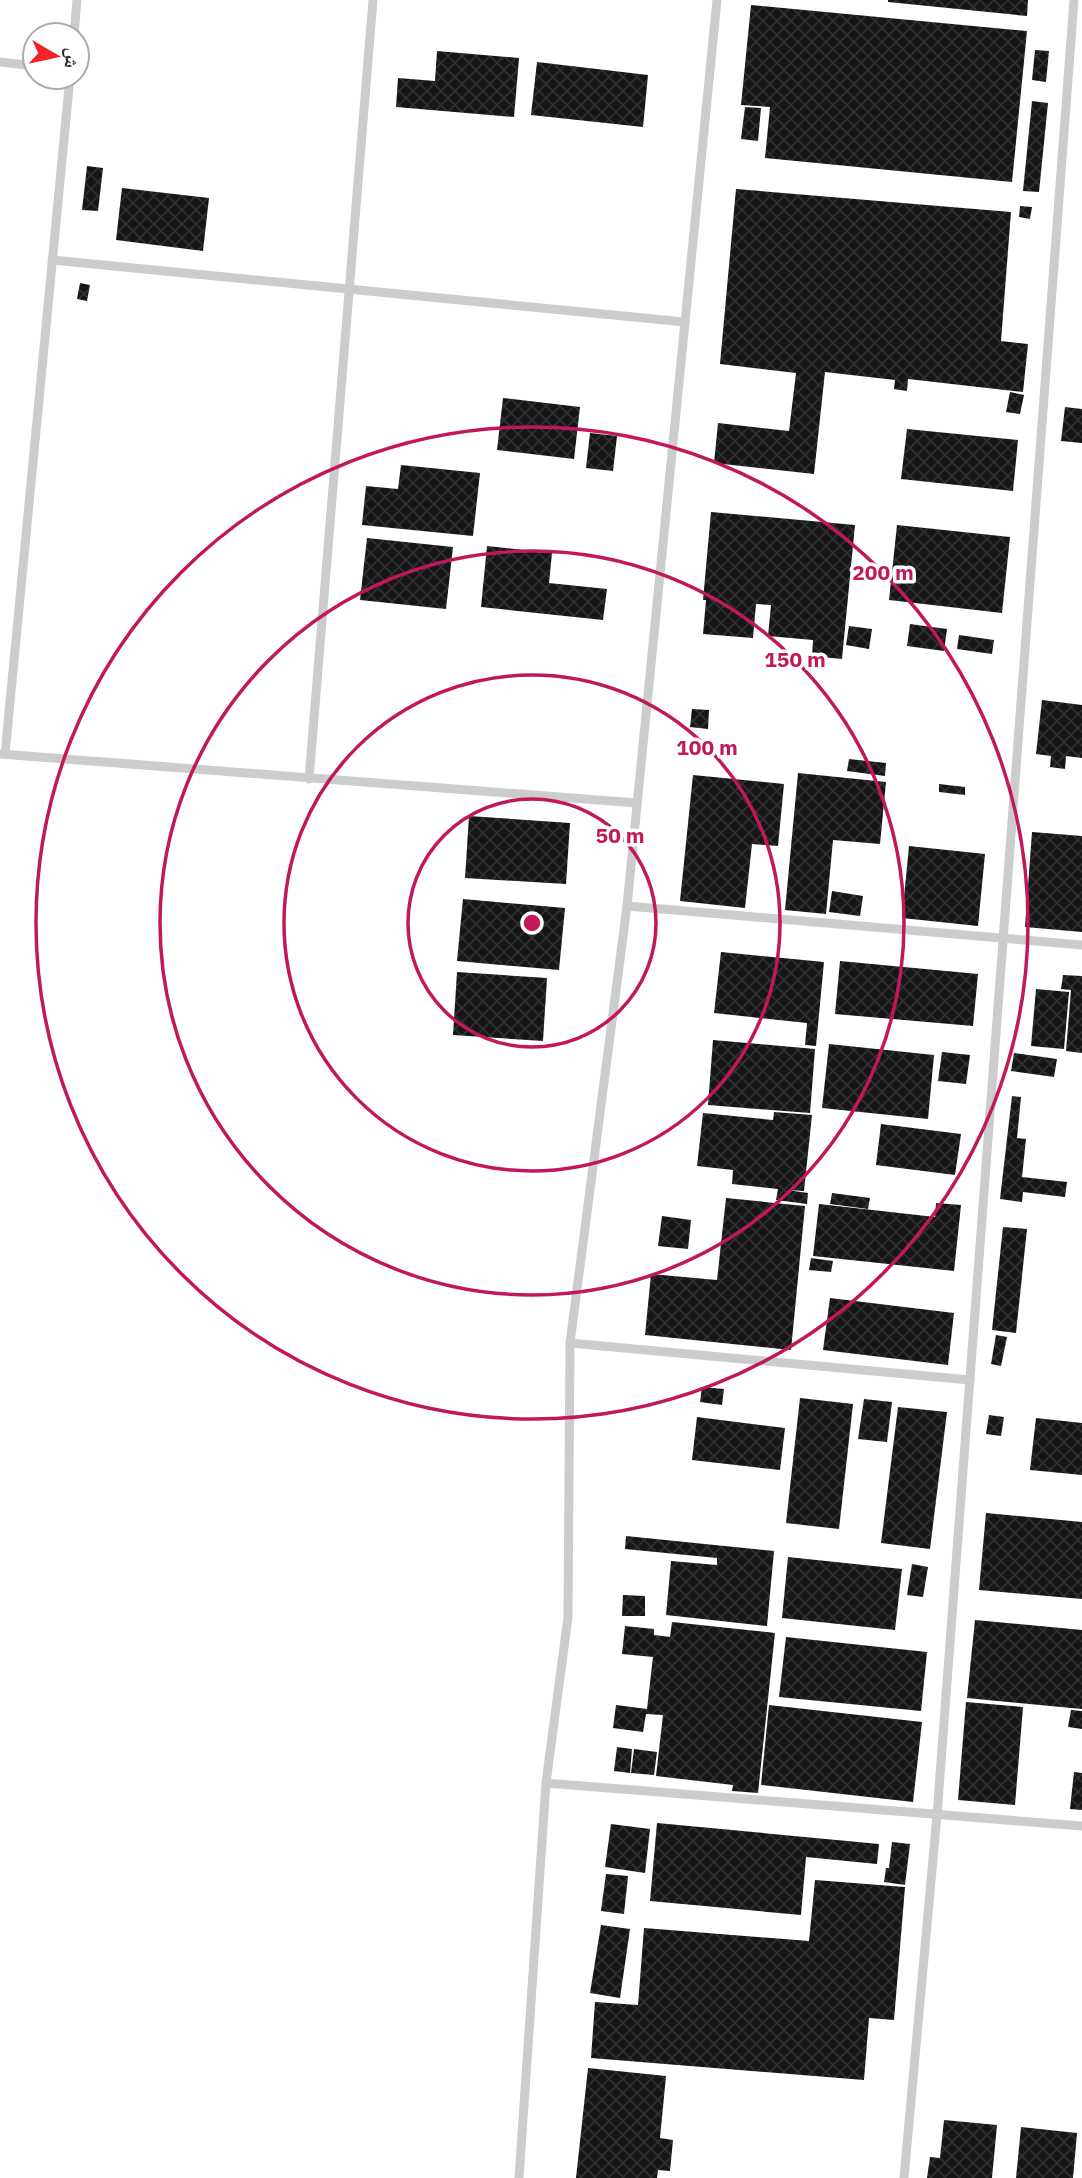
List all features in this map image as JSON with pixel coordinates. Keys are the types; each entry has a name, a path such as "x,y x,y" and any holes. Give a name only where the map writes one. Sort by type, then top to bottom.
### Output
{"lane":[{"path":"75,21 77,0"},
{"path":"309,779 373,0"},
{"path":"519,2178 546,1783 568,1618 570,1343 627,906 717,0"},
{"path":"904,2178 937,1815 1074,0"},
{"path":"0,62 21,64"},
{"path":"69,91 2,754 637,803"},
{"path":"52,260 685,322"},
{"path":"627,906 1082,945"},
{"path":"570,1343 970,1380"},
{"path":"546,1783 1082,1826"}],"building":[{"path":"888,0 1028,0 1027,16"},
{"path":"751,5 1027,31 1012,182 765,158 770,107 741,105"},
{"path":"1035,50 1049,51 1046,82 1032,80"},
{"path":"437,51 519,58 514,117 396,107 398,78 435,81"},
{"path":"537,62 648,75 643,127 531,115"},
{"path":"1032,101 1048,103 1039,192 1023,191"},
{"path":"745,107 761,108 758,141 741,139"},
{"path":"87,166 103,168 98,211 82,210"},
{"path":"122,188 209,198 203,251 116,240"},
{"path":"736,189 1011,212 1001,341 1028,344 1023,392 908,379 907,391 894,389 895,380 825,372 814,474 714,463 718,423 789,431 796,373 720,364"},
{"path":"1020,206 1032,207 1030,219 1019,217"},
{"path":"80,283 90,285 87,301 77,299"},
{"path":"1010,392 1024,395 1020,414 1006,412"},
{"path":"503,398 580,407 574,459 497,450"},
{"path":"1065,407 1082,409 1082,443 1061,441"},
{"path":"907,429 1018,440 1013,491 901,479"},
{"path":"590,433 617,436 613,471 586,468"},
{"path":"401,465 480,473 473,536 362,525 366,486 398,489"},
{"path":"711,512 855,525 842,659 812,656 813,640 768,636 771,605 756,604 753,638 703,634 706,600 703,600"},
{"path":"897,525 1010,537 1002,613 889,600"},
{"path":"367,538 453,547 446,609 360,600"},
{"path":"487,546 552,553 549,583 607,589 603,620 481,607"},
{"path":"910,624 947,629 944,651 907,646"},
{"path":"849,626 872,629 869,649 846,645"},
{"path":"959,635 994,640 992,654 957,649"},
{"path":"1042,700 1082,705 1082,758 1066,756 1065,769 1050,767 1051,756 1036,754"},
{"path":"692,709 709,710 708,729 690,727"},
{"path":"849,759 886,763 885,776 847,771"},
{"path":"798,773 886,782 880,844 833,840 826,914 785,910"},
{"path":"693,775 784,784 778,846 752,844 745,908 680,901"},
{"path":"939,784 965,787 965,795 939,792"},
{"path":"469,816 570,823 566,884 465,878"},
{"path":"1032,832 1082,836 1082,932 1025,927"},
{"path":"909,846 985,854 978,926 902,918"},
{"path":"832,891 863,896 860,916 829,912"},
{"path":"463,899 565,908 559,970 457,961"},
{"path":"721,952 824,962 816,1046 805,1045 807,1023 714,1013"},
{"path":"840,961 978,974 973,1026 835,1014"},
{"path":"457,972 547,978 543,1041 453,1035"},
{"path":"1063,975 1082,976 1082,1053 1066,1051 1071,990 1061,989"},
{"path":"1036,989 1069,992 1064,1049 1031,1046"},
{"path":"713,1040 815,1049 810,1113 708,1105"},
{"path":"829,1044 934,1055 928,1119 822,1108"},
{"path":"942,1052 970,1055 966,1084 938,1081"},
{"path":"1014,1053 1057,1059 1054,1077 1011,1071"},
{"path":"1012,1096 1021,1097 1017,1138 1026,1139 1022,1177 1067,1182 1065,1197 1023,1192 1022,1202 1000,1199"},
{"path":"774,1112 812,1115 804,1191 787,1190 808,1193 807,1204 776,1200 778,1189 732,1184 733,1170 697,1166 703,1113 773,1120"},
{"path":"881,1124 961,1134 955,1175 876,1165"},
{"path":"832,1193 870,1198 868,1209 830,1204"},
{"path":"726,1198 805,1206 791,1350 645,1335 651,1274 717,1280"},
{"path":"936,1203 961,1205 954,1271 813,1256 819,1204 935,1217"},
{"path":"662,1216 691,1220 688,1249 658,1246"},
{"path":"1003,1227 1027,1229 1016,1333 992,1330"},
{"path":"811,1258 833,1261 831,1272 809,1270"},
{"path":"830,1298 954,1313 948,1365 823,1350"},
{"path":"996,1335 1007,1337 1001,1366 991,1364"},
{"path":"702,1387 724,1389 722,1405 700,1402"},
{"path":"800,1398 853,1404 839,1529 786,1523"},
{"path":"864,1399 892,1402 887,1442 858,1439"},
{"path":"898,1407 947,1412 930,1549 881,1543"},
{"path":"989,1415 1004,1417 1001,1436 986,1434"},
{"path":"697,1417 785,1428 780,1470 692,1460"},
{"path":"1036,1418 1082,1423 1082,1475 1030,1470"},
{"path":"986,1513 1082,1522 1082,1599 979,1590"},
{"path":"626,1536 774,1551 767,1626 666,1615 671,1561 717,1565 717,1558 625,1549"},
{"path":"788,1557 902,1569 895,1630 782,1618"},
{"path":"912,1564 928,1567 923,1597 907,1595"},
{"path":"623,1595 645,1596 645,1616 622,1616"},
{"path":"975,1620 1082,1630 1082,1709 967,1698"},
{"path":"672,1622 775,1633 758,1793 732,1791 733,1785 656,1776 663,1715 646,1714 643,1732 613,1728 616,1705 647,1709 653,1657 622,1654 625,1626 654,1629 654,1635 670,1637"},
{"path":"786,1637 927,1652 921,1711 779,1697"},
{"path":"966,1702 1023,1707 1015,1805 958,1800"},
{"path":"769,1705 922,1722 913,1802 761,1785"},
{"path":"1071,1710 1082,1711 1082,1729 1068,1727"},
{"path":"617,1747 632,1749 630,1773 614,1771"},
{"path":"634,1749 657,1752 654,1775 631,1773"},
{"path":"1074,1772 1082,1773 1082,1810 1070,1809"},
{"path":"657,1823 879,1844 877,1864 806,1857 801,1915 650,1901"},
{"path":"611,1824 650,1829 645,1873 605,1867"},
{"path":"892,1842 910,1844 905,1885 884,1882 886,1868 889,1868"},
{"path":"606,1874 628,1876 624,1914 601,1911"},
{"path":"815,1880 905,1887 894,2020 869,2018 864,2080 591,2058 595,2002 638,2005 644,1928 809,1941"},
{"path":"601,1925 630,1929 620,1998 590,1993"},
{"path":"588,2068 666,2076 660,2138 673,2140 670,2171 658,2170 657,2178 576,2178"},
{"path":"944,2120 997,2125 992,2178 927,2178 930,2157 940,2158"},
{"path":"1021,2127 1077,2133 1073,2178 1016,2178"}]}
